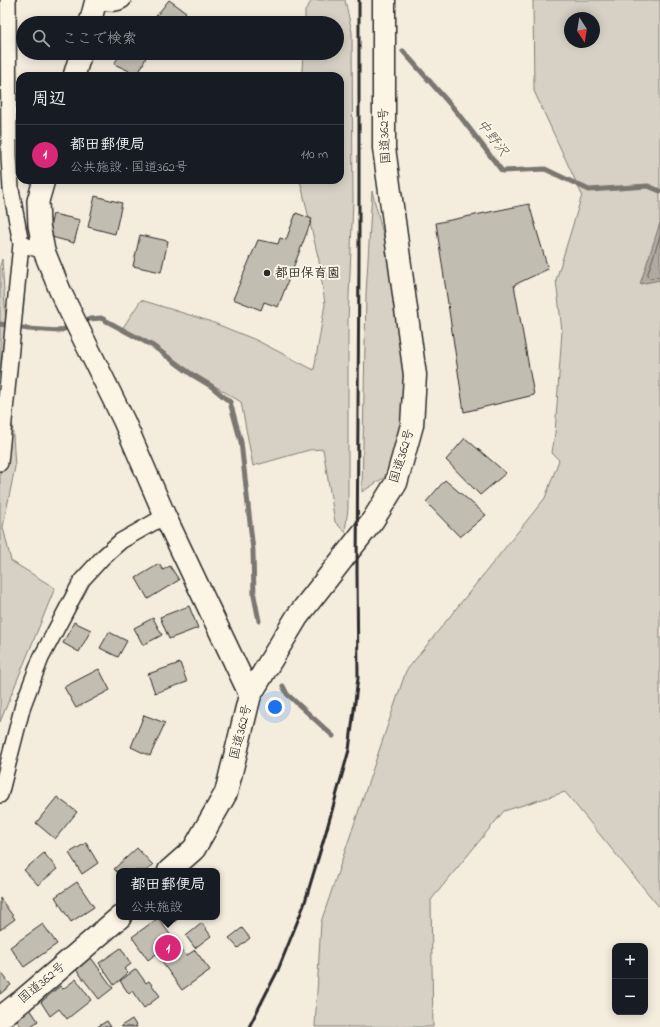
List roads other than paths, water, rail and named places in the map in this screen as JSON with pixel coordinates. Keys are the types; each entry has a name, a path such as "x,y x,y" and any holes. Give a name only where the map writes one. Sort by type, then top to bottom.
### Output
{"highway":[{"name":"国道362号","path":"173,868 194,849 226,793 250,695 297,617 372,520 396,483 412,425 415,375 384,148 384,0"},
{"name":"国道362号","path":"0,1018 116,920"}],"street":[{"path":"0,463 21,244 11,190 9,157 8,0"},
{"path":"92,16 96,1 112,4 122,2 123,0"},
{"path":"75,72 79,60"},
{"path":"43,184 38,201 39,225 44,251 62,293 124,421 165,516 250,695"},
{"path":"21,244 44,251"},
{"path":"0,795 23,705 40,658 82,580 120,541 165,516"}],"water":[{"path":"660,223 660,280 640,284"}],"waterway":[{"name":"中野沢","path":"403,51 456,111 502,171 545,169 589,190 648,186 660,191"},
{"path":"81,323 90,319 101,318 153,346 191,374 211,386 230,402 241,442 253,550 254,596 259,621"},
{"path":"0,324 28,329 59,331 72,326"},
{"path":"283,686 287,694 333,736"}],"railway":[{"path":"249,1027 278,970 304,905 349,750 358,678 359,0"}],"place":[{"name":"都田保育園","path":"267,273"},
{"name":"都田郵便局","path":"168,948"}]}
